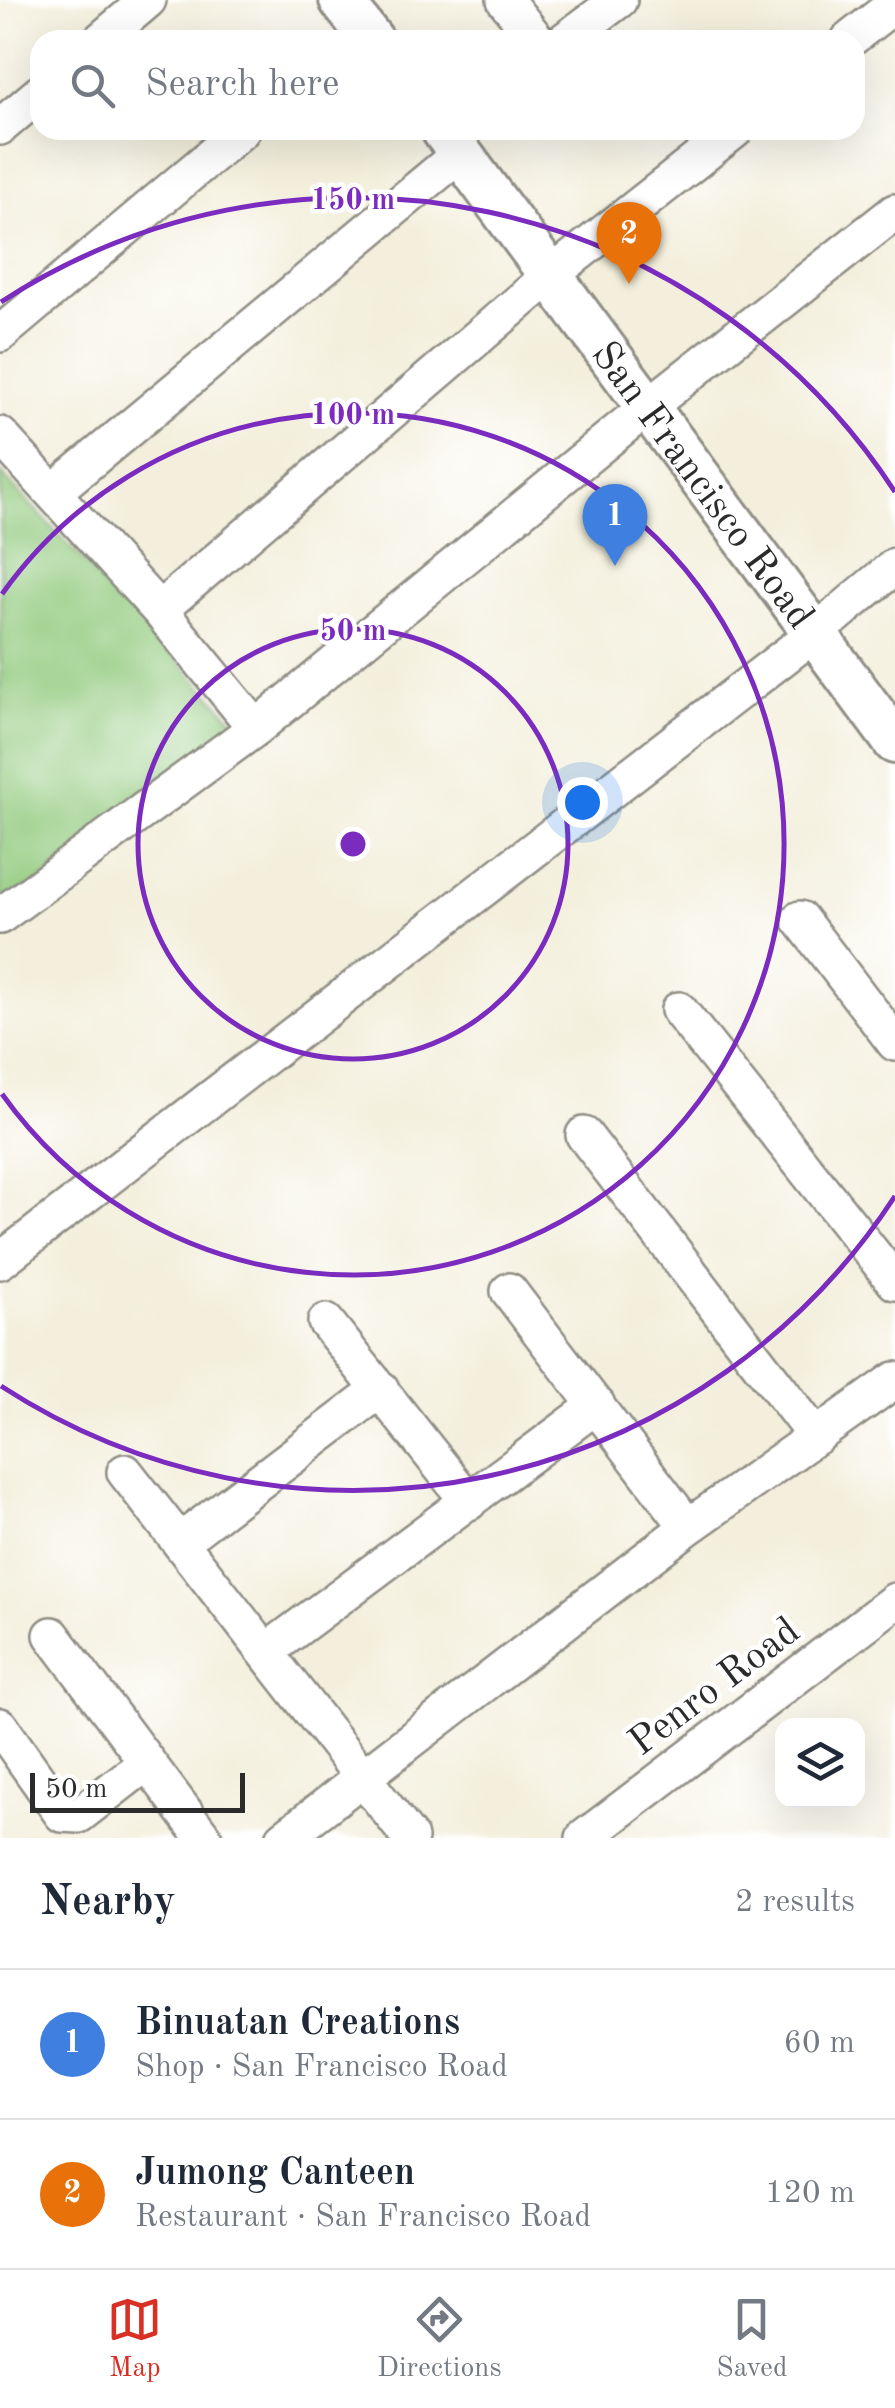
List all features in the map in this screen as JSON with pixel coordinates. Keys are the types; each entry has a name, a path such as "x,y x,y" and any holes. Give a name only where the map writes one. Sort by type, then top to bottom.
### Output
{"street":[{"path":"113,30 148,0"},
{"path":"505,0 529,30"},
{"path":"579,30 619,0"},
{"path":"862,30 895,4"},
{"path":"0,127 30,102"},
{"path":"0,334 230,140"},
{"path":"53,492 447,140"},
{"name":"San Francisco Road","path":"452,140 895,742"},
{"path":"159,610 552,274 721,140"},
{"path":"0,916 256,728 650,405 895,212"},
{"path":"0,435 159,610 256,728"},
{"path":"0,1261 814,634 895,566"},
{"path":"800,919 895,1042"},
{"path":"679,1010 895,1282"},
{"path":"584,1135 816,1437"},
{"path":"509,1291 688,1527"},
{"path":"326,1322 468,1502"},
{"path":"284,1838 688,1527 895,1380"},
{"path":"182,1542 380,1389"},
{"path":"267,1652 596,1404"},
{"path":"125,1472 410,1838"},
{"name":"Penro Road","path":"584,1838 895,1601"},
{"path":"52,1635 204,1838"},
{"path":"0,1726 62,1814 79,1814 146,1762"}],"green space":[{"path":"0,472 241,727 0,913"}],"place":[{"name":"Jumong Canteen","path":"629,284"},
{"name":"Binuatan Creations","path":"615,566"}]}
